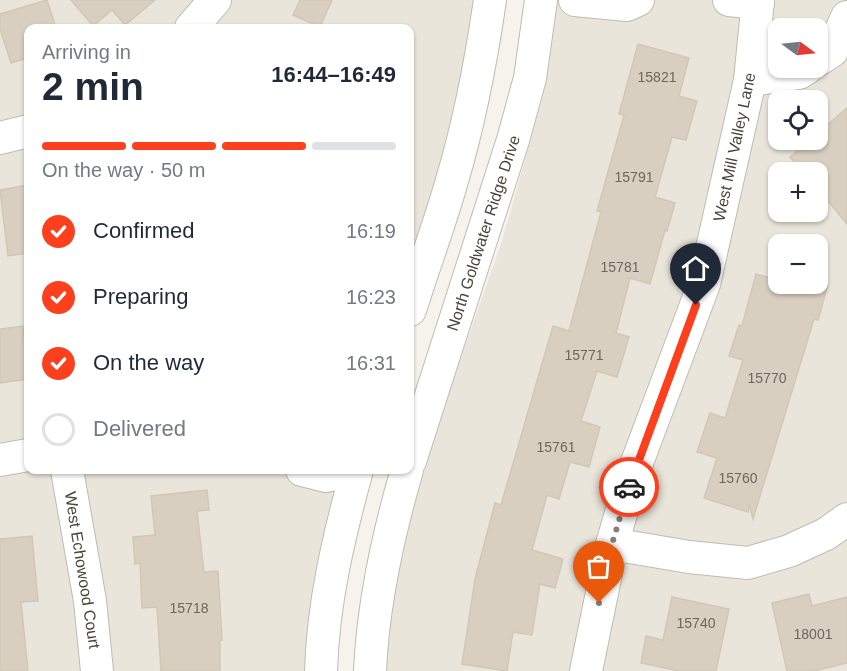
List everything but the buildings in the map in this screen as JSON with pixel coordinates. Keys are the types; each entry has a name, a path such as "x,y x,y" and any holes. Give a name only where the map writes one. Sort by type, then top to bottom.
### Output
{"street":[{"path":"414,298 451,184 482,57 490,0"},
{"name":"North Goldwater Ridge Drive","path":"414,449 513,140 530,78 541,0"},
{"path":"575,0 627,5 638,0"},
{"name":"West Mill Valley Lane","path":"586,671 612,544 633,473 704,284 750,80 748,1"},
{"path":"828,54 832,51 847,17"},
{"path":"750,80 768,77"},
{"path":"0,138 24,132"},
{"path":"0,460 24,456"},
{"name":"West Echowood Court","path":"68,474 90,601 97,671"},
{"path":"318,474 326,476 334,474"},
{"path":"321,671 321,648 338,539 356,474"},
{"name":"North Goldwater Ridge Drive","path":"370,671 379,590 389,537 406,474"},
{"path":"612,544 689,557 748,563 789,552 826,534 847,519"}],"shaded area":[{"path":"0,0 477,0 452,143 414,257 414,24 24,24 24,474 344,474 309,671 0,671"},
{"path":"552,0 847,0 847,671 385,671 393,585 421,471 502,241 543,96"}],"way so far":[{"path":"599,603 612,544 629,487"}],"route":[{"path":"629,487 696,305"}]}
